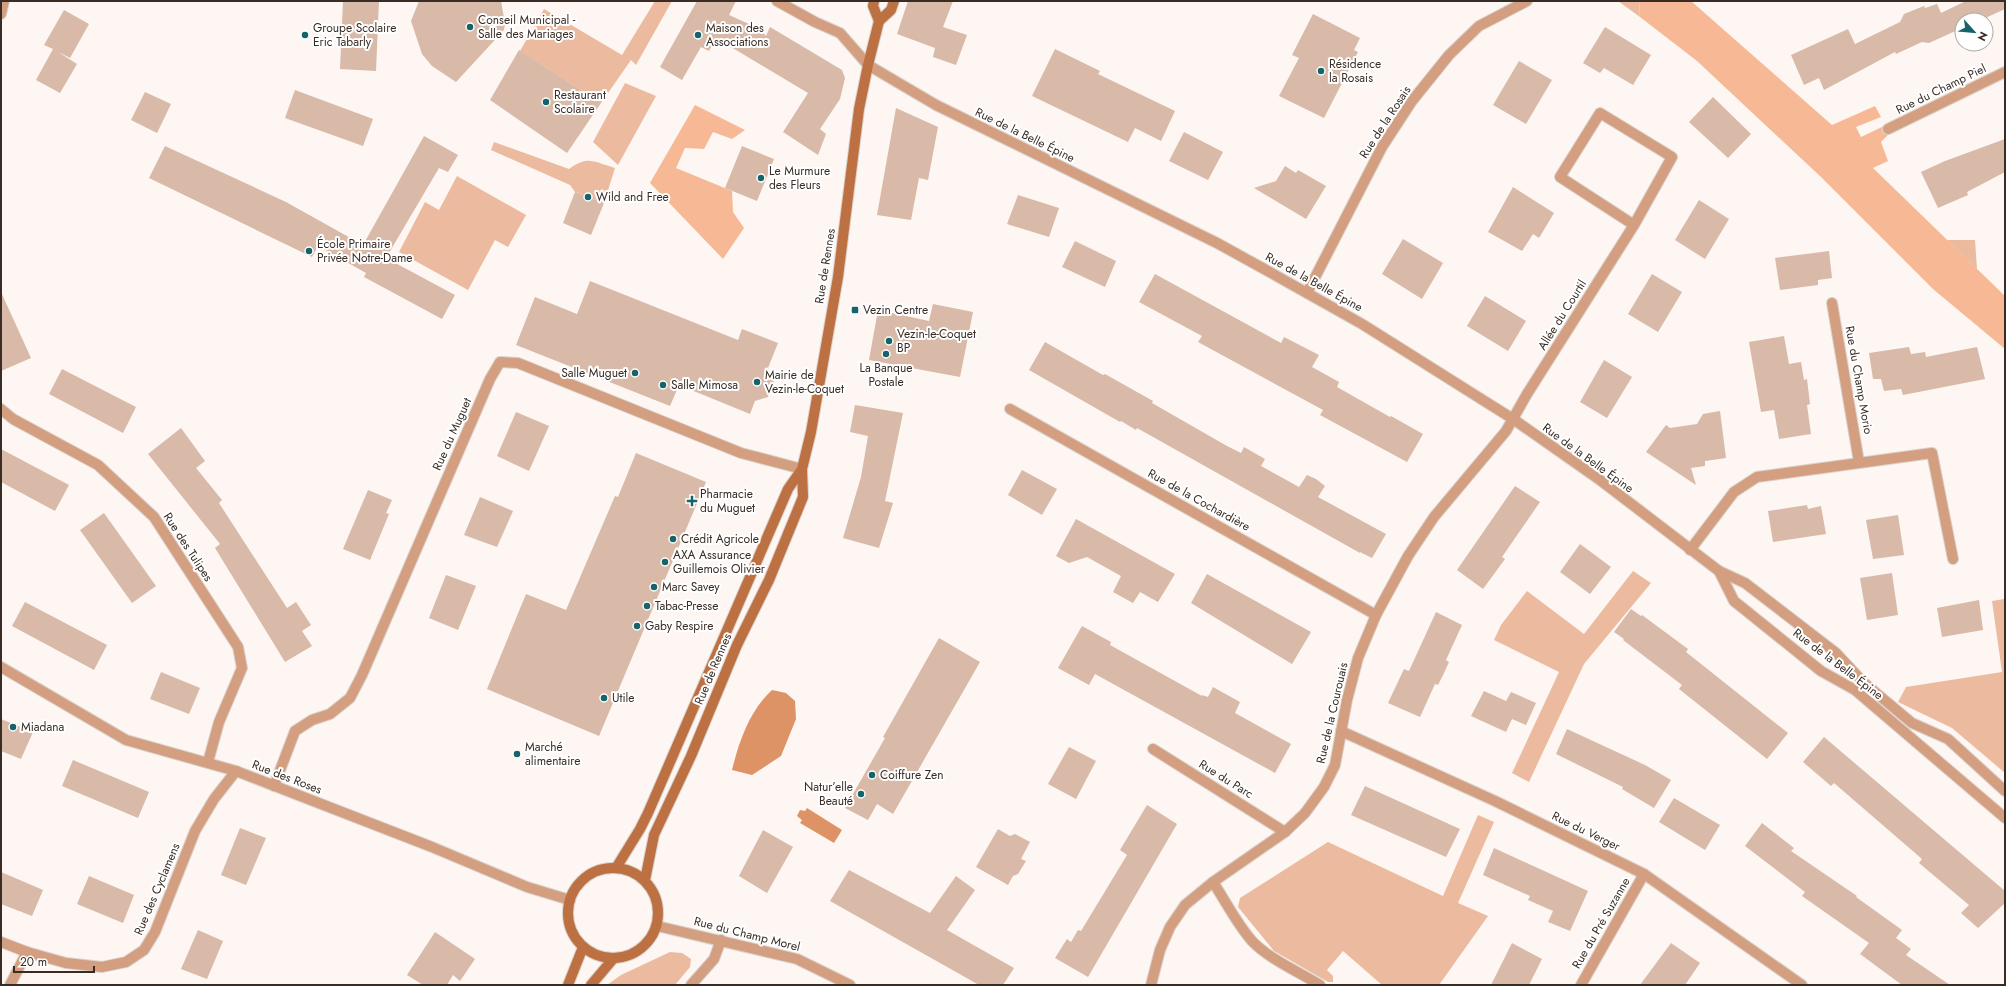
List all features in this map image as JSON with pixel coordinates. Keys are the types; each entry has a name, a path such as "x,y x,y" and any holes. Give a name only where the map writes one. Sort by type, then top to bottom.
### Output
{"main road":[{"path":"874,1 872,6 879,21 891,10 894,1"},
{"name":"Rue de Rennes","path":"644,880 654,835 691,756 737,645 769,580 803,497 802,469 811,432 838,277 859,109 879,21"},
{"name":"Rue de Rennes","path":"616,868 648,813 788,489 802,469"},
{"path":"601,869 626,869 644,880 652,890 657,902 659,914 657,926 650,940 639,951 625,957 613,959 595,955 583,947 575,937 569,925 568,913 570,900 576,886 587,876 601,869"},
{"path":"568,985 583,947"},
{"path":"591,985 613,959"}],"street":[{"path":"1,14 4,1"},
{"name":"Rue de la Belle Épine","path":"777,1 815,22 840,33 868,65 936,105 1217,243 1362,324 1513,419 1600,480 1719,571 1745,583 1830,648 1863,682 1912,723 1948,739 2005,791"},
{"name":"Rue de la Rosais","path":"1307,293 1382,147 1412,101 1449,55 1479,26 1527,1"},
{"name":"Rue du Champ Piel","path":"1888,129 2005,72"},
{"name":"Allée du Courtil","path":"1513,419 1527,394 1634,225 1672,157 1600,113 1560,177 1634,225"},
{"name":"Rue du Champ Morio","path":"1832,303 1859,462"},
{"name":"Rue du Muguet","path":"274,786 295,731 312,720 330,714 350,698 362,674 490,379 500,362 518,363 740,453 802,469"},
{"name":"Rue des Tulipes","path":"1,409 13,419 98,465 154,517 238,647 242,668 219,722 208,762"},
{"name":"Rue de la Cochardière","path":"1010,409 1376,615"},
{"name":"Rue de la Courouais","path":"1151,985 1160,950 1170,927 1185,906 1213,882 1285,832 1305,813 1324,787 1335,765 1347,700 1358,658 1376,615 1408,556 1434,517 1513,419"},
{"path":"1690,550 1734,492 1757,478 1859,462 1932,453 1953,559"},
{"name":"Rue de la Belle Épine","path":"1719,571 1734,601 1821,671 1855,690 2005,818"},
{"name":"Rue des Roses","path":"1,667 126,740 236,771 432,847 527,887 570,900"},
{"name":"Rue du Verger","path":"1341,732 1495,801 1644,874 1802,985"},
{"name":"Rue du Parc","path":"1153,749 1285,832"},
{"name":"Rue des Cyclamens","path":"1,942 27,952 66,963 102,967 126,962 144,950 155,932 195,831 214,799 236,771"},
{"name":"Rue du Pré Suzanne","path":"1581,985 1644,874"},
{"path":"1213,882 1238,922 1253,942 1264,951 1320,985"},
{"name":"Rue du Champ Morel","path":"657,926 797,959 850,985"},
{"path":"691,985 714,959 721,940"},
{"path":"10,985 27,952"}],"shaded area":[{"path":"655,1 672,1 636,65 631,60 601,103 520,51 544,9 622,55"},
{"path":"1618,1 1639,1 1640,17"},
{"path":"1639,1 1691,1 1832,125 1875,106 1881,117 1856,127 1861,137 1884,126 1889,134 1881,142 1888,161 1873,168 2005,296 2005,349 1933,289 1821,177 1697,61 1640,17"},
{"path":"625,83 656,96 618,165 593,142"},
{"path":"695,105 745,130 732,139 713,132 704,149 685,148 676,168 732,191 733,212 744,228 723,259 650,183"},
{"path":"494,142 569,169 587,161 596,162 615,168 604,203 575,192 570,185 491,150"},
{"path":"457,176 526,215 508,247 495,240 468,290 399,252 425,202 439,210"},
{"path":"1947,240 1975,240 1977,269"},
{"path":"1633,571 1651,583 1584,664 1529,782 1512,773 1559,672 1494,640 1501,625 1527,591 1584,634"},
{"path":"2004,599 2005,773 1952,728 1898,702 1906,687 2002,672 1992,601"},
{"path":"772,690 786,693 795,701 796,719 781,756 752,775 732,770 746,727 757,707"},
{"path":"807,808 842,830 834,843 800,823 802,820 797,816 800,810 805,811"},
{"path":"1478,815 1494,822 1458,903 1488,916 1439,985 1382,985 1343,951 1327,970 1333,976 1333,982 1328,982 1274,951 1238,907 1240,898 1328,842 1443,896"},
{"path":"670,952 682,953 691,959 690,967 675,985 607,985 621,975"}],"building":[{"path":"343,1 379,1 376,71 340,69"},
{"path":"419,1 501,1 505,24 504,30 456,82 432,66 422,54 411,21"},
{"path":"697,1 736,1 729,15 760,29 766,36 770,27 842,70 845,78 840,99 820,129 826,134 818,155 783,132 808,93 716,38 709,51 701,47 682,80 660,67"},
{"path":"908,1 953,1 943,27 967,35 956,65 933,57 935,48 897,34"},
{"path":"1966,1 2005,1 2005,9 1994,14 1994,12 1954,12 1954,32 1929,43 1922,42 1896,54 1895,52 1824,90 1819,78 1804,85 1791,55 1848,29 1855,44 1900,22 1904,14 1924,6 1925,8 1937,4 1941,13"},
{"path":"64,10 89,24 70,58 58,52 77,64 60,93 36,80 53,49 44,45"},
{"name":"Résidence la Rosais","path":"1313,14 1360,38 1354,50 1358,52 1324,118 1279,96 1299,58 1292,55"},
{"path":"1605,27 1651,55 1633,85 1604,68 1600,73 1583,63"},
{"path":"1055,49 1100,71 1098,74 1175,111 1161,141 1135,128 1128,142 1032,96"},
{"name":"Restaurant Scolaire","path":"519,50 601,103 567,153 490,100"},
{"path":"1519,61 1552,80 1526,124 1493,105"},
{"path":"295,90 373,119 363,146 285,118"},
{"path":"145,92 171,104 157,133 131,120"},
{"path":"1713,97 1751,134 1728,158 1689,122"},
{"path":"896,108 938,127 928,180 919,178 911,220 877,215"},
{"path":"1184,132 1223,152 1208,180 1169,161"},
{"path":"424,136 458,155 448,172 439,168 386,258 455,295 442,319 364,277 366,273 318,246 312,257 149,178 165,146 286,202 363,245"},
{"path":"2005,139 2005,172 1967,192 1968,195 1938,208 1921,172 1945,161"},
{"path":"742,146 774,159 757,201 725,188"},
{"path":"1285,166 1296,173 1298,170 1326,186 1306,219 1254,188 1276,181"},
{"path":"1513,187 1554,213 1539,238 1533,234 1522,251 1488,232"},
{"path":"575,192 604,203 591,235 563,223"},
{"path":"1018,195 1059,208 1049,237 1007,224"},
{"path":"1699,200 1729,219 1705,259 1675,240"},
{"path":"1403,239 1443,263 1422,299 1382,274"},
{"path":"1075,241 1116,261 1105,287 1062,267"},
{"path":"1829,251 1832,278 1818,280 1818,285 1780,290 1775,258"},
{"path":"1155,274 1281,343 1284,337 1319,355 1312,367 1339,382 1337,387 1423,434 1407,462 1320,415 1323,410 1198,342 1202,336 1139,302"},
{"path":"1652,274 1682,292 1658,332 1628,314"},
{"path":"590,281 738,340 742,329 778,343 768,368 774,382 768,397 755,401 750,414 679,385 670,406 516,345 535,297 577,314"},
{"path":"1,292 31,358 1,371"},
{"path":"1485,296 1526,321 1508,351 1467,326"},
{"path":"933,304 973,312 960,377 869,360 878,310 929,321"},
{"path":"1784,336 1789,364 1801,362 1804,380 1807,379 1810,404 1807,405 1811,434 1779,439 1774,410 1761,412 1749,342"},
{"path":"1045,342 1153,401 1152,403 1227,446 1241,453 1244,447 1265,459 1261,466 1299,487 1307,475 1316,479 1325,486 1318,497 1386,534 1372,558 1360,553 1137,428 1136,430 1121,421 1120,422 1029,370"},
{"path":"1909,347 1911,354 1925,352 1926,357 1977,347 1985,379 1903,395 1901,389 1884,391 1881,379 1873,379 1869,353"},
{"path":"1604,360 1632,377 1607,418 1580,402"},
{"path":"62,369 136,407 123,433 49,394"},
{"path":"855,405 903,413 885,501 893,503 879,548 843,538 861,477 868,436 850,432"},
{"path":"1720,411 1726,458 1705,461 1705,466 1691,468 1696,485 1646,452 1666,425 1670,428 1697,424 1703,414"},
{"path":"516,412 549,426 529,471 497,456"},
{"path":"181,428 205,461 196,468 222,500 219,503 287,608 296,602 311,625 302,631 312,646 285,662 215,548 220,544 148,454"},
{"path":"1,449 69,485 55,511 1,482"},
{"path":"636,453 706,482 599,736 487,689 526,594 566,610 615,496 618,497"},
{"path":"1022,470 1057,489 1042,515 1008,495"},
{"path":"1515,486 1540,502 1502,557 1505,559 1483,589 1457,570"},
{"path":"368,490 392,500 386,513 389,514 370,560 343,549"},
{"path":"480,497 513,511 497,547 464,535"},
{"path":"1807,505 1808,509 1821,506 1826,534 1773,542 1768,511"},
{"path":"104,513 156,586 132,603 80,530"},
{"path":"1898,515 1904,555 1873,559 1866,520"},
{"path":"1076,519 1175,574 1158,602 1140,592 1133,603 1113,592 1121,576 1087,557 1069,563 1056,556"},
{"path":"1580,544 1611,567 1590,594 1560,572"},
{"path":"1892,573 1898,615 1867,620 1860,578"},
{"path":"1207,574 1311,632 1292,664 1191,603"},
{"path":"446,575 476,586 458,630 429,618"},
{"path":"1979,600 1983,630 1942,637 1937,608"},
{"path":"25,602 107,645 94,670 12,626"},
{"path":"1631,609 1641,616 1642,615 1688,649 1686,652 1788,733 1767,759 1679,689 1682,685 1614,632"},
{"path":"1436,612 1462,625 1446,660 1449,662 1444,673 1438,685 1435,684 1420,717 1388,703 1404,669 1409,671"},
{"path":"1082,626 1111,642 1110,645 1202,696 1208,697 1213,687 1240,702 1235,713 1291,744 1275,773 1095,674 1089,685 1058,668"},
{"path":"939,638 980,662 893,814 877,804 868,820 845,808"},
{"path":"161,672 200,688 189,714 150,699"},
{"path":"1484,691 1506,701 1511,692 1536,703 1526,725 1512,719 1506,732 1471,716"},
{"path":"1,719 33,732 21,759 1,751"},
{"path":"1567,729 1645,765 1671,780 1654,808 1622,789 1623,787 1556,754"},
{"path":"1824,737 2005,891 2005,903 1978,928 1961,913 1969,905 1919,863 1922,859 1834,783 1831,786 1803,762"},
{"path":"1069,747 1096,761 1076,799 1048,784"},
{"path":"73,760 149,792 138,818 62,786"},
{"path":"1365,786 1460,829 1446,857 1351,815"},
{"path":"1674,798 1720,825 1705,850 1659,822"},
{"path":"1147,805 1177,824 1088,977 1055,958 1067,939 1071,942 1078,930 1081,931 1127,855 1120,850"},
{"path":"1762,823 1794,848 1791,851 1857,896 1856,897 1902,930 1896,938 1911,949 1906,955 1950,985 1902,985 1860,954 1869,943 1802,896 1805,892 1745,846"},
{"path":"240,828 266,838 246,885 221,875"},
{"path":"998,829 1010,836 1015,834 1030,842 1021,859 1026,861 1018,874 1013,876 1008,885 976,867"},
{"path":"763,830 793,847 767,893 739,876"},
{"path":"1494,848 1588,891 1570,931 1548,922 1553,911 1528,900 1530,896 1483,875"},
{"path":"849,870 930,913 956,876 975,890 947,930 1014,968 1003,985 979,985 830,901"},
{"path":"1,872 43,890 32,916 1,904"},
{"path":"89,876 134,895 123,923 77,904"},
{"path":"198,930 223,941 207,979 181,969"},
{"path":"435,932 475,959 460,981 453,975 447,985 423,985 407,975"},
{"path":"1512,943 1542,959 1529,985 1491,985"},
{"path":"1671,943 1700,963 1685,985 1640,985"}],"place":[{"name":"Conseil Municipal - Salle des Mariages","path":"470,27"},
{"name":"Groupe Scolaire Eric Tabarly","path":"305,35"},
{"name":"Maison des Associations","path":"698,35"},
{"name":"Résidence la Rosais","path":"1321,71"},
{"name":"Restaurant Scolaire","path":"546,102"},
{"name":"Le Murmure des Fleurs","path":"761,178"},
{"name":"Wild and Free","path":"588,197"},
{"name":"École Primaire Privée Notre-Dame","path":"309,251"},
{"name":"Vezin Centre","path":"855,310"},
{"name":"Vezin-le-Coquet BP","path":"889,341"},
{"name":"La Banque Postale","path":"886,354"},
{"name":"Salle Muguet","path":"635,373"},
{"name":"Mairie de Vezin-le-Coquet","path":"757,382"},
{"name":"Salle Mimosa","path":"663,385"},
{"name":"Pharmacie du Muguet","path":"692,501"},
{"name":"Crédit Agricole","path":"673,539"},
{"name":"AXA Assurance Guillemois Olivier","path":"665,562"},
{"name":"Marc Savey","path":"654,587"},
{"name":"Tabac-Presse","path":"647,606"},
{"name":"Gaby Respire","path":"637,626"},
{"name":"Utile","path":"604,698"},
{"name":"Miadana","path":"13,727"},
{"name":"Marché alimentaire","path":"517,754"},
{"name":"Coiffure Zen","path":"872,775"},
{"name":"Natur’elle Beauté","path":"861,794"}]}
